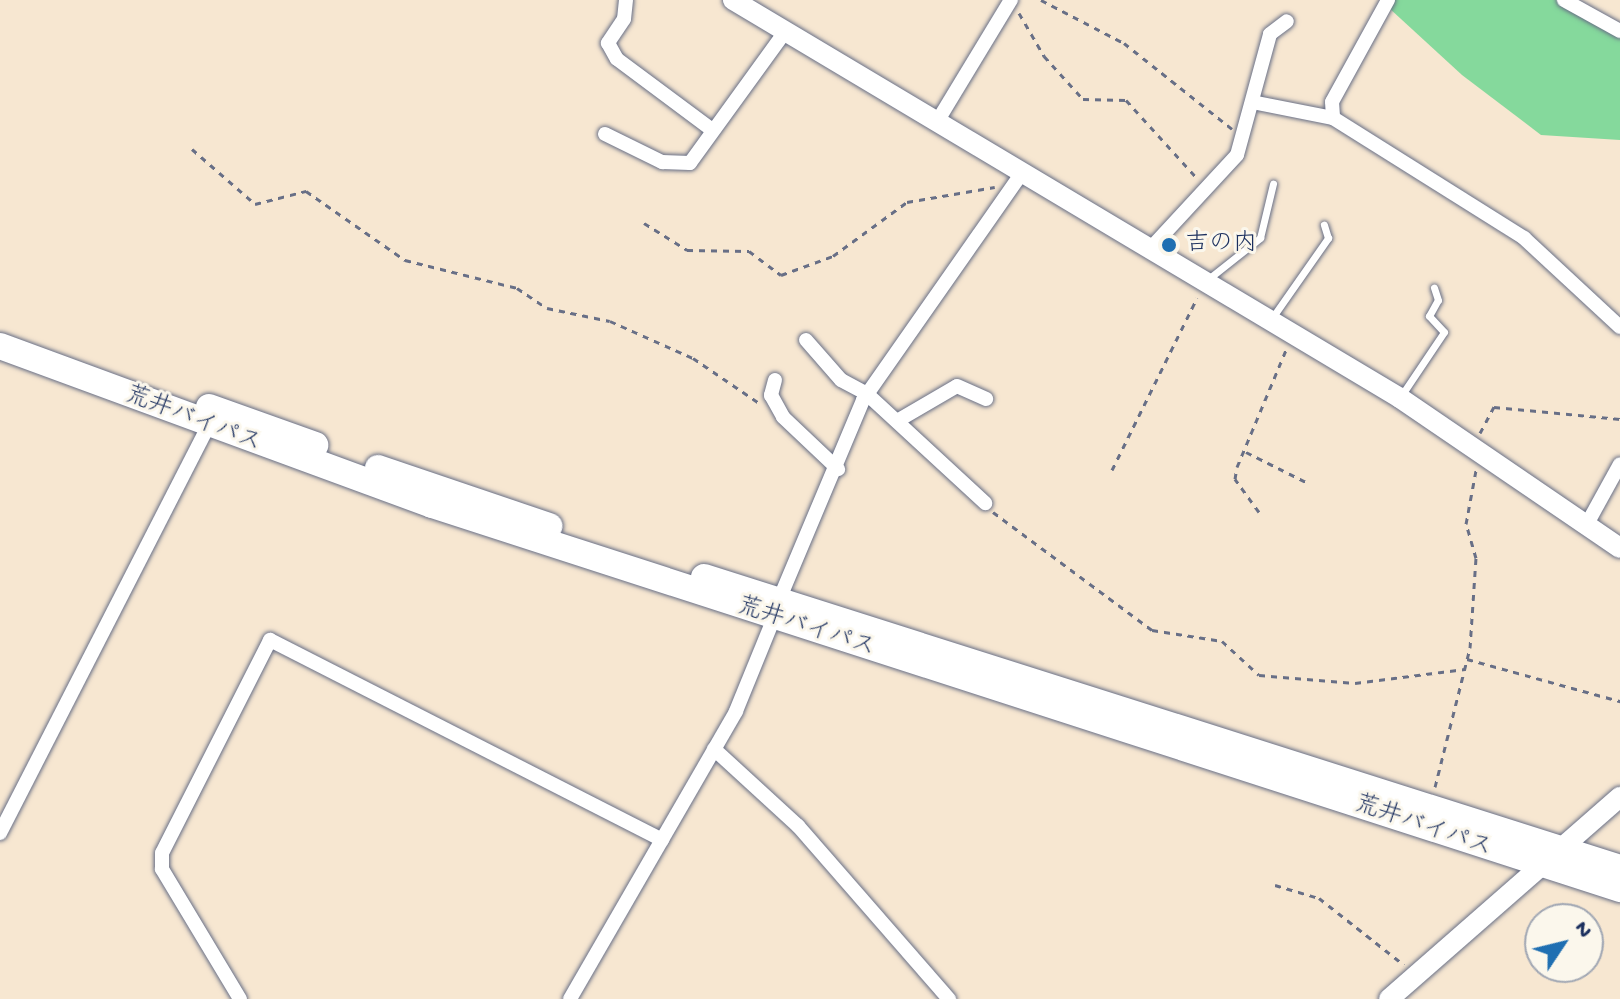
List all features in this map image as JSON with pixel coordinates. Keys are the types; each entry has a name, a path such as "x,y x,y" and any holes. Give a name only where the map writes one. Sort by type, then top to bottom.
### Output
{"highway":[{"name":"荒井バイパス","path":"0,327 351,458 777,609 1620,868"},
{"name":"荒井バイパス","path":"0,346 208,426 777,609 1442,829 1539,868 1620,889"}],"street":[{"path":"626,0 624,19 608,43 617,59 711,129"},
{"path":"733,0 937,122 1018,178 1150,249 1400,398 1620,548"},
{"path":"1333,118 1332,102 1388,0"},
{"path":"1564,0 1620,31"},
{"path":"937,122 1010,1"},
{"path":"1150,249 1210,189 1245,137 1270,34 1287,21"},
{"path":"605,134 680,166 690,163 711,129 785,32"},
{"path":"1252,102 1333,118 1524,238 1620,327"},
{"path":"570,999 714,749 838,469 867,394 1018,178"},
{"path":"806,340 841,380 867,394 985,503"},
{"path":"775,380 775,403 838,469"},
{"path":"897,421 957,386 986,399"},
{"path":"0,833 208,426"},
{"path":"1587,524 1620,464"},
{"path":"231,996 162,869 162,853 270,640 662,840"},
{"path":"714,749 798,826 949,999"},
{"path":"1389,999 1620,797"}],"lane":[{"path":"1205,281 1260,238 1273,184"},
{"path":"1271,320 1328,238 1324,225"},
{"path":"1400,398 1444,332 1429,316 1438,300 1434,288"}],"path":[{"path":"1041,0 1124,43 1245,137"},
{"path":"1010,1 1083,99 1126,100 1210,189"},
{"path":"192,149 255,204 306,191 414,264 517,288 547,308 610,321 693,358 761,404 775,403"},
{"path":"644,223 687,250 749,251 781,275 833,256 907,202 1018,178"},
{"path":"1112,470 1205,281"},
{"path":"1259,512 1235,479 1293,333"},
{"path":"1435,787 1467,659 1476,558 1466,524 1477,450 1494,407 1620,419"},
{"path":"1246,452 1308,483"},
{"path":"985,503 1152,630 1222,641 1259,675 1355,683 1465,669"},
{"path":"1467,659 1620,701"},
{"path":"1275,885 1319,898 1416,975"}],"green space":[{"path":"1393,0 1556,0 1620,36 1620,140 1541,135 1462,75 1389,8"}],"place":[{"name":"吉の内","path":"1169,245"}]}
